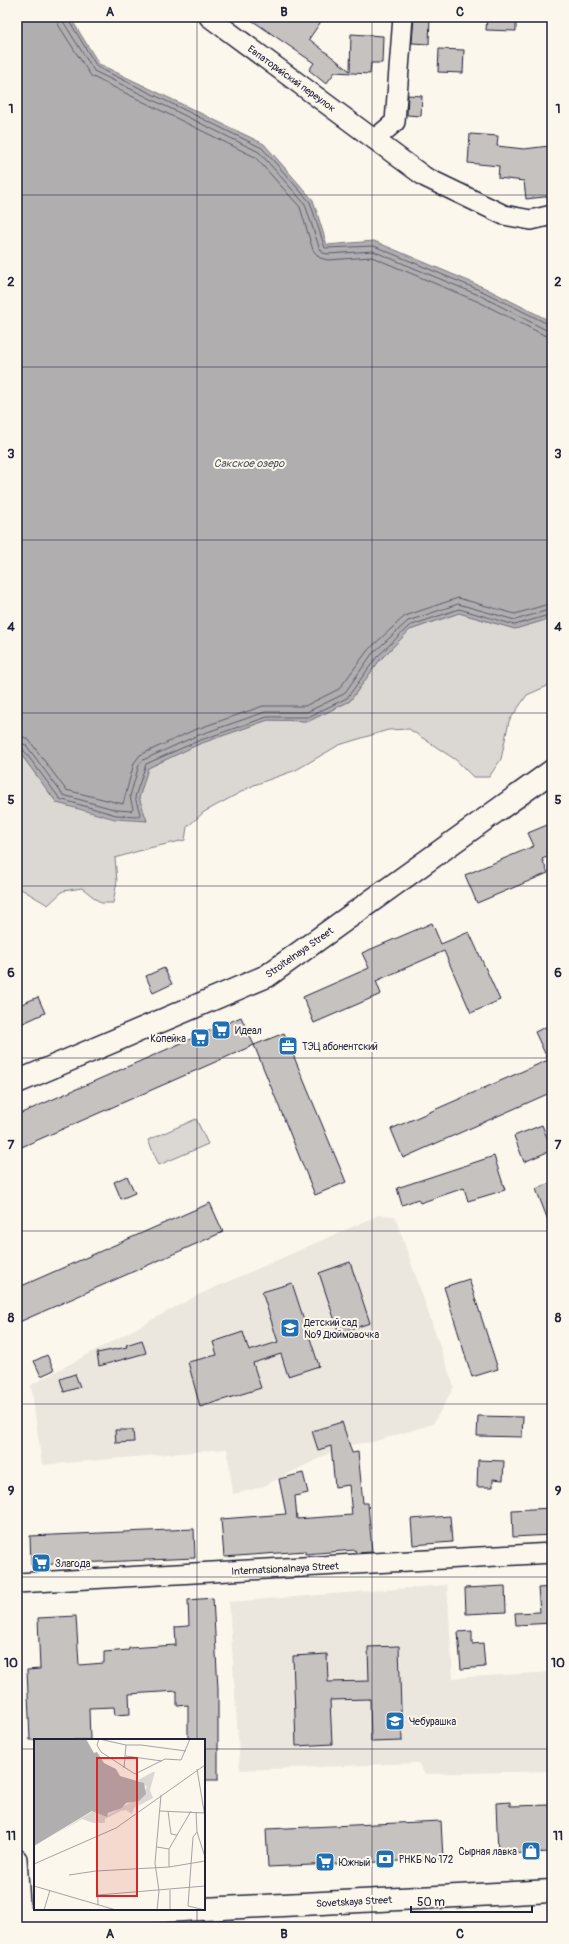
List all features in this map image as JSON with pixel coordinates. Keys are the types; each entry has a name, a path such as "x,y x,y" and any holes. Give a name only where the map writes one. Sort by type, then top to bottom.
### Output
{"street":[{"name":"Евпаторийский переулок","path":"209,17 425,177 504,215 531,220 552,215"},
{"path":"375,139 394,122 403,17"},
{"name":"Stroitelnaya Street","path":"17,1082 267,976 552,771"},
{"name":"Internatsionalnaya Street","path":"17,1584 552,1553"},
{"path":"17,1859 21,1923 187,1910"},
{"name":"Sovetskaya Street","path":"205,1909 552,1890"}],"shaded area":[{"path":"459,613 515,629 552,618 552,684 527,695 509,721 501,759 489,777 473,777 456,760 409,729 388,730 339,745 296,770 254,785 204,812 187,827 185,840 149,848 115,858 117,881 113,903 101,903 82,888 63,891 48,905 21,889 17,889 17,749 57,803 147,821 139,798 148,768 199,744 268,720 309,721 350,701 379,661 410,630"},
{"path":"196,1119 208,1144 159,1165 148,1140"},
{"path":"379,1215 395,1216 454,1387 433,1424 373,1442 355,1444 330,1453 262,1487 233,1494 227,1449 42,1465 31,1385 198,1295"},
{"name":"Чебурашка","path":"447,1585 453,1678 552,1672 552,1771 425,1774 418,1763 240,1770 229,1602"}],"water":[{"name":"Сакское озеро","path":"17,17 70,17 99,64 264,144 313,200 327,245 374,241 485,288 552,322 552,618 515,629 459,613 410,630 379,661 350,701 309,721 268,720 199,744 148,768 139,798 147,821 115,819 57,803 17,749"}],"building":[{"path":"247,17 324,17 309,39 350,71 351,34 383,36 382,63 371,63 370,74 335,72 326,84 309,70 314,63"},
{"path":"414,17 430,17 429,44 412,43"},
{"path":"487,17 516,17 516,31 486,30"},
{"path":"439,49 464,50 463,73 438,72"},
{"path":"408,95 422,96 421,116 407,115"},
{"path":"470,134 498,136 497,146 524,149 549,146 552,174 552,196 526,199 524,181 498,178 499,166 468,163"},
{"path":"552,823 552,855 542,859 548,873 477,903 465,875 534,846 528,833"},
{"path":"432,923 441,944 469,932 500,1000 471,1013 444,951 376,981 381,994 314,1023 303,997 369,968 362,953"},
{"path":"164,968 172,984 153,993 146,976"},
{"path":"38,997 45,1013 17,1026 17,1006"},
{"path":"241,1017 254,1045 17,1149 17,1115"},
{"path":"552,1024 552,1092 403,1158 391,1129 548,1060 535,1032"},
{"path":"284,1033 346,1182 315,1195 254,1045"},
{"path":"542,1125 552,1150 524,1162 514,1136"},
{"path":"494,1156 505,1190 468,1201 464,1188 420,1203 418,1199 402,1205 397,1188"},
{"path":"127,1176 135,1193 121,1199 114,1182"},
{"path":"552,1182 552,1228 551,1228 536,1189"},
{"path":"210,1203 223,1232 17,1323 17,1288"},
{"path":"350,1262 370,1323 339,1333 319,1273"},
{"path":"469,1279 498,1369 472,1377 444,1287"},
{"name":"Детский сад №9 Дюймовочка","path":"292,1283 319,1366 288,1376 281,1354 253,1363 261,1388 200,1407 188,1362 217,1355 213,1342 243,1332 249,1351 278,1342 262,1292"},
{"path":"142,1340 146,1353 99,1366 97,1353 127,1347 126,1345"},
{"path":"47,1355 54,1370 41,1376 34,1361"},
{"path":"75,1374 80,1387 64,1392 60,1379"},
{"path":"478,1416 523,1417 522,1437 477,1436"},
{"path":"342,1422 352,1453 358,1452 363,1503 368,1503 372,1552 356,1553 355,1550 305,1554 305,1551 224,1557 221,1519 286,1514 279,1479 303,1473 308,1493 295,1496 297,1519 352,1515 349,1485 335,1487 331,1446 318,1450 312,1431"},
{"path":"115,1430 133,1430 134,1442 116,1443"},
{"path":"478,1460 504,1461 503,1480 493,1479 493,1487 477,1487"},
{"path":"552,1508 552,1535 513,1537 512,1510"},
{"path":"450,1516 452,1542 413,1545 411,1519"},
{"path":"194,1529 195,1558 31,1565 30,1536"},
{"path":"505,1586 506,1612 466,1614 465,1588"},
{"path":"552,1587 552,1623 516,1625 515,1613 540,1612 538,1588"},
{"path":"213,1598 218,1689 218,1780 205,1780 205,1739 188,1739 188,1705 177,1706 177,1691 129,1694 130,1714 115,1715 114,1707 89,1708 90,1739 30,1740 27,1670 40,1669 38,1618 76,1616 79,1665 104,1663 104,1652 129,1650 129,1648 176,1645 175,1627 189,1626 188,1600"},
{"path":"472,1631 472,1644 483,1643 485,1667 461,1669 458,1632"},
{"path":"399,1646 402,1741 371,1742 370,1699 330,1700 332,1744 296,1746 293,1656 327,1654 328,1682 369,1681 368,1647"},
{"path":"510,1802 510,1806 552,1805 552,1852 498,1854 496,1803"},
{"path":"441,1821 443,1859 268,1867 266,1829"}],"place":[{"name":"Идеал","path":"221,1030"},
{"name":"Копейка","path":"200,1038"},
{"name":"ТЭЦ абонентский","path":"288,1046"},
{"name":"Детский сад №9 Дюймовочка","path":"290,1328"},
{"name":"Злагода","path":"41,1563"},
{"name":"Чебурашка","path":"395,1721"},
{"name":"Сырная лавка","path":"531,1851"},
{"name":"РНКБ № 172","path":"385,1859"},
{"name":"Южный","path":"325,1862"}]}
